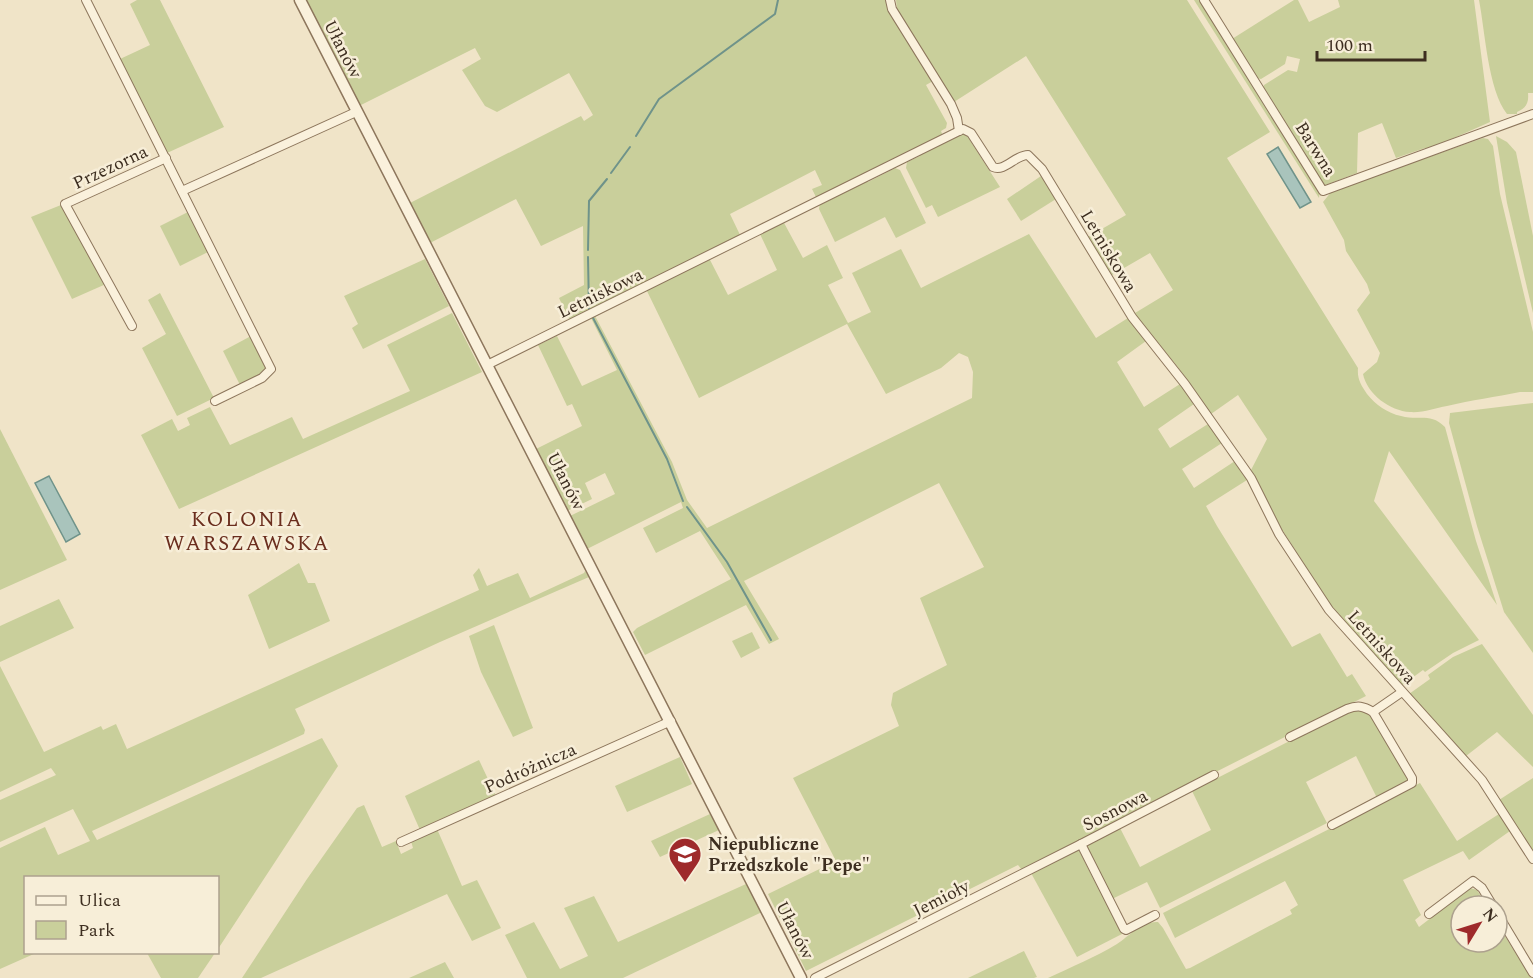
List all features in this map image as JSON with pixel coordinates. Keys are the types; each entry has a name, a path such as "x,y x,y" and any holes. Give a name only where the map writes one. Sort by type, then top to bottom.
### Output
{"street":[{"name":"Przezorna","path":"86,0 165,158 65,204 132,326"},
{"name":"Ułanów","path":"300,0 801,978"},
{"path":"890,0 892,9 951,104 959,131"},
{"name":"Barwna","path":"1204,0 1323,191 1533,114"},
{"path":"182,191 357,112"},
{"name":"Letniskowa","path":"487,365 959,131 967,130 971,133 993,167 997,169 1025,154 1042,169 1132,317 1185,384 1251,478 1279,534 1329,610 1482,780 1533,859"},
{"path":"165,158 271,369 262,378 215,401"},
{"path":"1373,712 1402,692"},
{"path":"1290,737 1356,706 1364,706 1373,712 1412,778 1413,782 1332,825"},
{"name":"Podróżnicza","path":"401,842 671,721"},
{"name":"Sosnowa","path":"1155,915 1124,929 1081,844 1214,775"},
{"name":"Jemioły","path":"815,978 1081,844"},
{"path":"1456,894 1473,881 1486,894"},
{"path":"1429,915 1449,900"},
{"path":"1509,933 1533,973"}],"green space":[{"path":"137,0 160,0 224,127 167,153 120,59 150,45 130,4"},
{"path":"305,0 887,0 887,7 933,81 926,85 947,123 946,128 941,131 943,136 817,199 812,189 822,185 815,170 730,214 741,237 570,321 559,298 584,285 583,226 541,246 516,199 430,243 410,203 581,116 584,121 593,115 569,73 497,112 485,106 462,70 481,59 475,48 359,106"},
{"path":"896,0 1187,0 1270,132 1227,158 1358,368 1363,388 1374,402 1391,413 1407,417 1429,418 1440,422 1445,427 1476,541 1497,605 1389,451 1374,501 1479,640 1453,653 1425,672 1423,670 1401,686 1336,613 1279,525 1251,470 1267,439 1238,395 1211,414 1177,366 1137,318 1135,313 1173,290 1150,253 1112,275 1088,237 1126,215 1026,56 954,102 897,9"},
{"path":"1194,0 1201,0 1320,190 1319,198"},
{"path":"1294,0 1298,0 1309,22 1340,7 1338,0 1474,0 1490,122 1427,150 1425,148 1396,158 1382,123 1358,133 1357,173 1323,186 1263,90 1264,85 1288,70 1297,72 1300,59 1287,56 1285,64 1261,79 1256,78 1232,39"},
{"path":"1479,0 1533,0 1533,93 1528,93 1526,105 1517,114 1507,114 1495,90"},
{"path":"964,131 1000,187 938,217 932,205 926,208 906,168 907,162 920,156 919,153"},
{"path":"1496,136 1507,142 1516,152 1533,236 1533,313 1507,203"},
{"path":"1483,138 1488,139 1493,146 1500,194 1533,332 1533,392 1520,392 1420,412 1402,411 1380,400 1365,381 1363,374 1377,362 1380,353 1357,310 1370,293 1367,284 1346,251 1344,240 1323,202 1332,191"},
{"path":"895,168 900,170 926,223 896,238 885,217 835,242 819,209 820,203 866,179 868,182"},
{"path":"1041,176 1056,199 1021,221 1007,199"},
{"path":"61,205 106,284 72,299 31,217"},
{"path":"188,212 208,252 180,266 160,226"},
{"path":"783,221 803,258 827,245 843,278 828,285 848,323 871,312 852,273 901,249 921,288 1029,234 1096,338 1128,318 1146,341 1117,362 1144,407 1180,384 1194,404 1158,429 1170,448 1208,424 1222,443 1182,469 1194,488 1235,461 1247,480 1206,506 1217,526 1292,647 1320,633 1347,677 1352,674 1366,696 1022,870 1018,865 806,971 768,894 836,861 793,778 899,726 891,705 893,693 947,665 920,598 984,567 939,483 744,581 779,639 769,644 746,605 645,655 633,632 637,628 731,579 700,531 656,553 643,528 683,508 681,502 587,549 570,516 615,494 605,473 585,483 592,499 567,511 536,449 582,426 572,404 567,406 538,345 557,336 582,386 617,370 590,316 594,314 672,462 687,500 707,528 972,398 973,372 968,357 959,353 941,368 886,394 847,324 699,398 646,289 709,258 728,295 777,270 759,232"},
{"path":"425,259 449,306 363,349 352,328 358,324 344,296"},
{"path":"160,293 214,398 177,416 142,348 166,334 148,300"},
{"path":"452,313 482,372 179,509 141,435 172,419 178,431 190,425 187,418 210,407 230,445 292,417 303,439 410,391 387,345"},
{"path":"251,336 267,368 265,372 240,385 223,351"},
{"path":"1533,403 1533,653 1504,612 1477,526 1449,423 1450,413"},
{"path":"0,429 67,560 0,590"},
{"path":"299,563 308,583 315,583 330,621 269,649 248,595"},
{"path":"479,568 487,586 518,573 530,598 585,571 589,577 295,709 305,730 304,734 92,831 97,840 322,738 338,766 219,947 219,876 24,876 24,954 34,954 0,969 0,848 45,827 58,855 90,841 73,809 0,842 0,800 56,775 51,768 0,792 0,666 44,752 101,726 103,730 116,724 127,749 479,590 473,575"},
{"path":"59,599 74,628 0,662 0,626"},
{"path":"494,625 533,728 513,737 481,672 469,636"},
{"path":"752,632 760,648 741,658 732,641"},
{"path":"1482,644 1533,715 1533,767 1497,732 1466,756 1409,694 1430,679 1428,675 1453,657"},
{"path":"1354,708 1370,714 1409,778 1408,782 1377,798 1356,756 1306,782 1327,823 1160,908 1147,882 1112,899 1084,845 1120,828 1140,867 1211,830 1192,791"},
{"path":"680,757 692,784 627,812 615,786"},
{"path":"479,760 496,796 420,830 405,796"},
{"path":"1533,778 1533,851 1499,800"},
{"path":"1420,783 1457,841 1499,814 1510,831 1469,860 1463,851 1403,880 1421,915 1415,920 1419,927 1449,904 1449,954 1509,954 1509,942 1531,978 1048,978 1101,953 1141,926 1152,922 1158,922 1163,928 1186,969 1190,968 1292,914 1290,910 1298,905 1285,881 1175,938 1163,913"},
{"path":"364,805 382,847 396,841 401,854 413,848 411,841 437,829 462,886 477,880 501,928 472,941 447,894 261,978 242,978 357,808"},
{"path":"710,814 719,830 660,857 651,841"},
{"path":"1078,849 1122,934 1077,957 1031,873"},
{"path":"746,884 762,912 623,978 527,978 505,935 534,922 560,969 588,956 564,908 594,896 618,942"},
{"path":"1470,888 1477,890 1480,894 1462,894"},
{"path":"1024,951 1037,977 968,978"},
{"path":"148,954 214,954 198,978 161,978"},
{"path":"445,962 454,978 409,978"}],"water":[{"path":"1278,147 1311,202 1300,208 1267,154"},
{"path":"49,476 80,534 66,542 35,483"}],"waterway":[{"path":"636,136 659,99 775,14 778,0"},
{"path":"611,173 630,147"},
{"path":"588,250 589,201 607,179"},
{"path":"588,257 589,310"},
{"path":"592,316 667,459 683,501"},
{"path":"687,507 727,562 771,640"}],"place":[{"name":"Niepubliczne Przedszkole \"Pepe\"","path":"685,883"}],"district":[{"name":"KOLONIA WARSZAWSKA","path":"247,531"}]}
